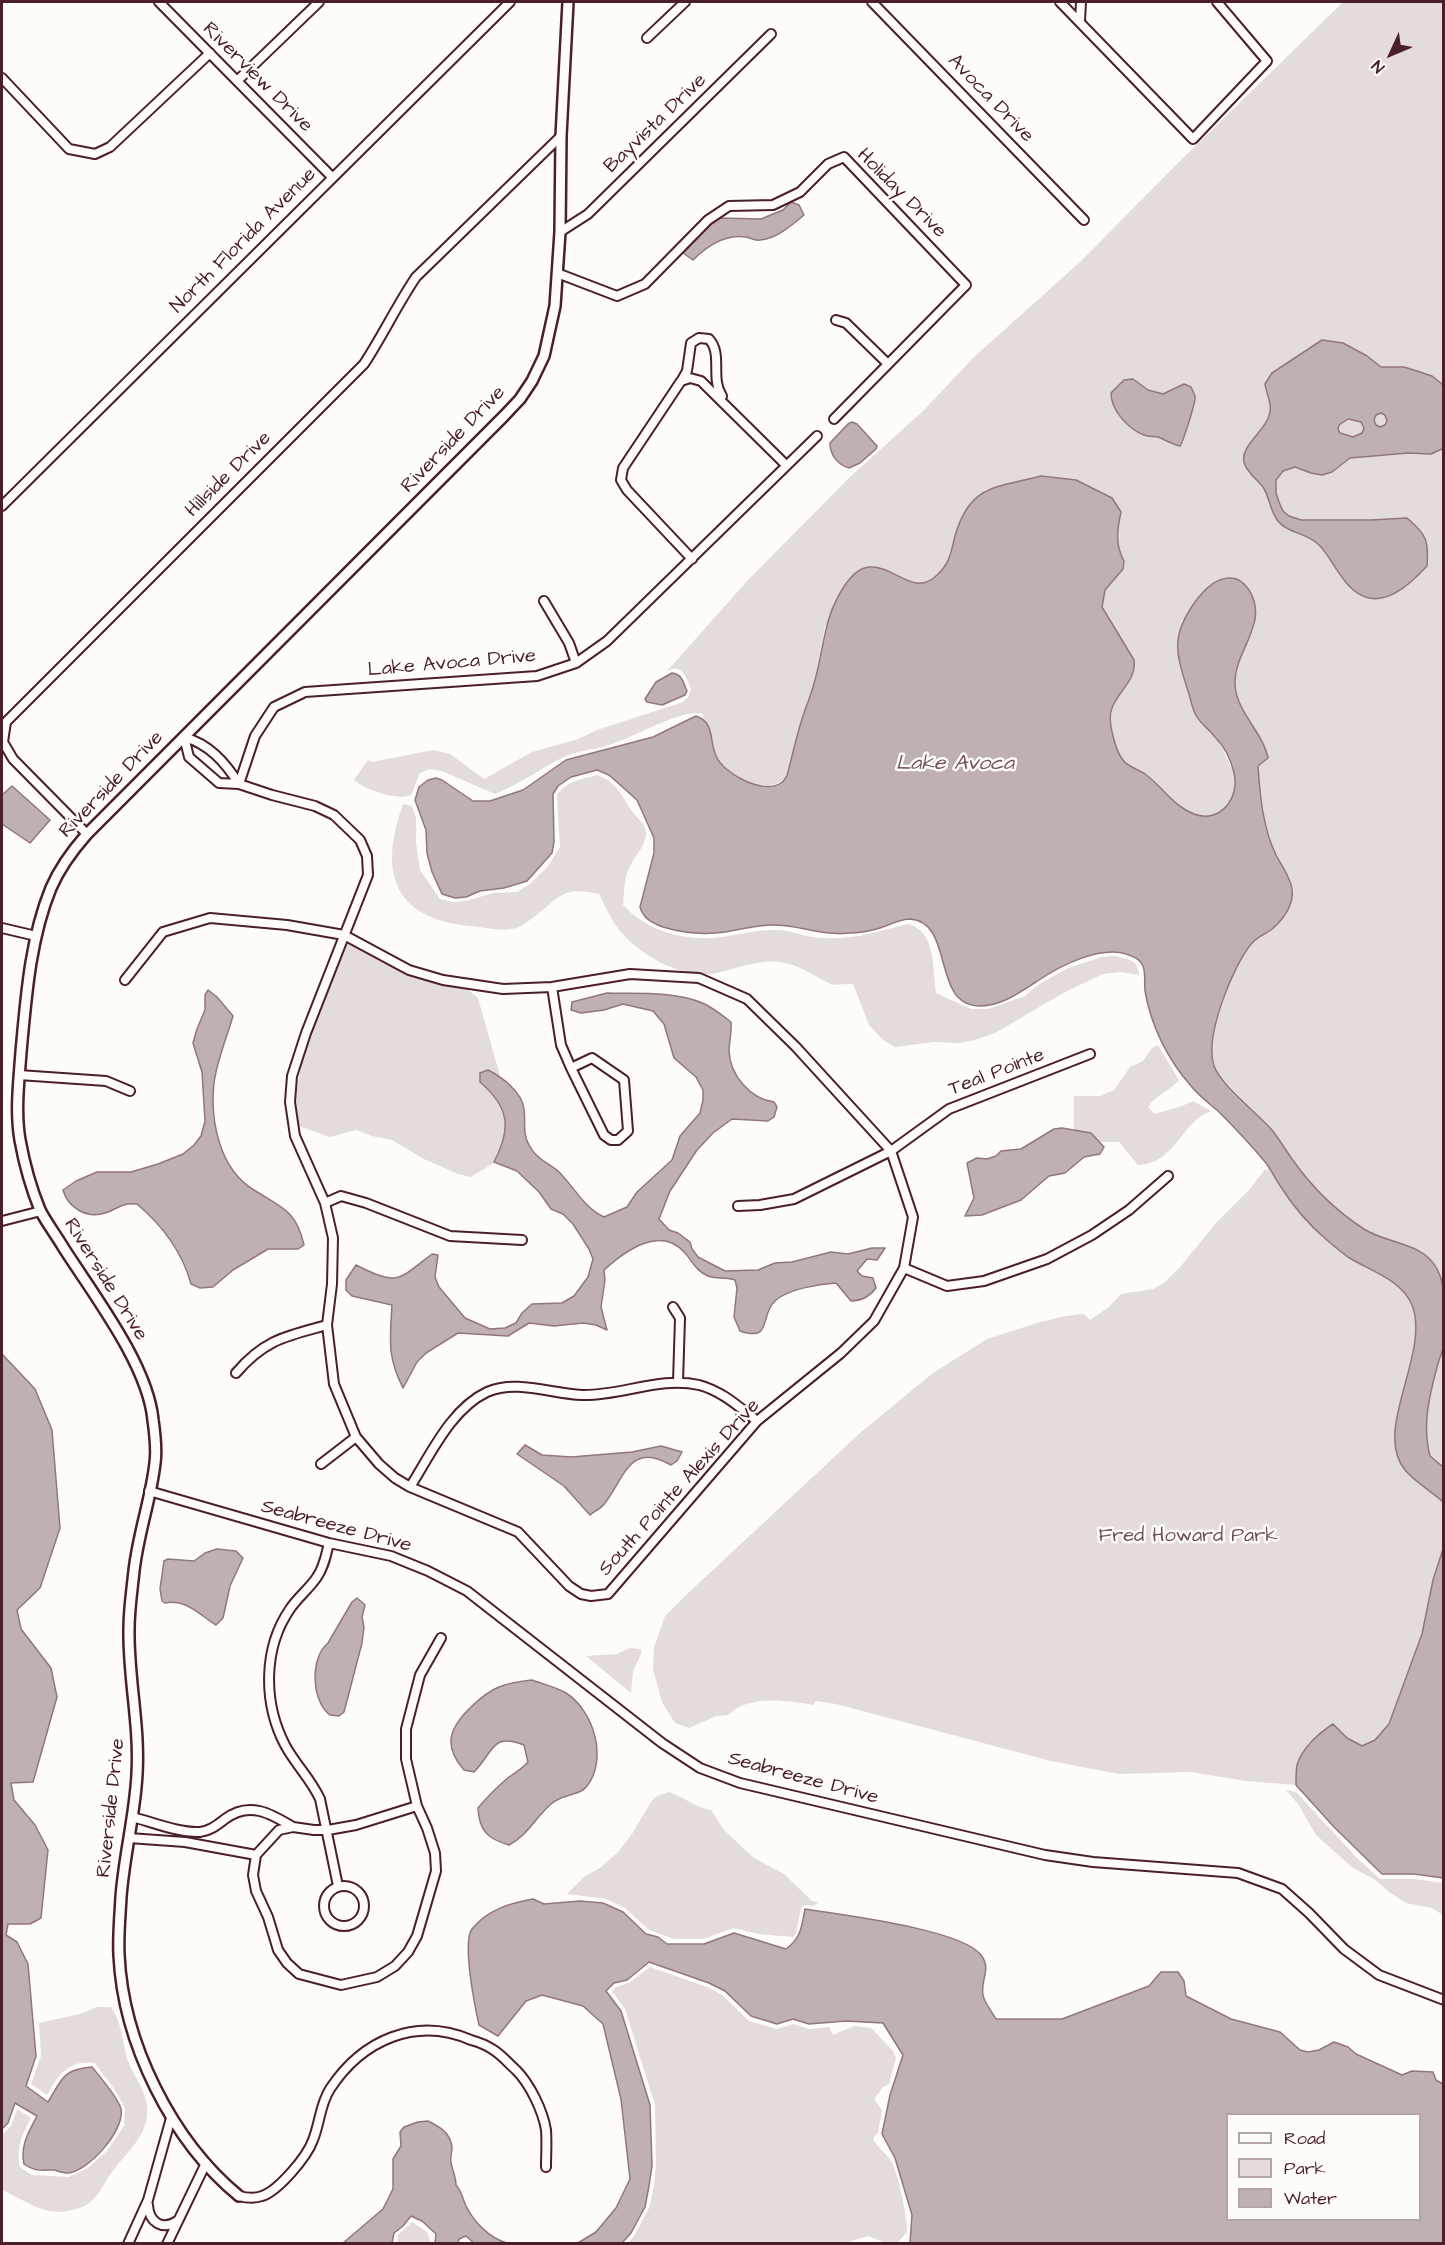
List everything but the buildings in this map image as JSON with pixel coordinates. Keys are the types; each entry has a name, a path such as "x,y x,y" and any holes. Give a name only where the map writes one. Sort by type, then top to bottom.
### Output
{"street":[{"name":"Riverview Drive","path":"159,2 332,177"},
{"path":"237,81 319,2"},
{"name":"North Florida Avenue","path":"2,506 510,2"},
{"name":"Riverside Drive","path":"239,2196 206,2163 171,2118 148,2072 135,2038 123,1990 118,1955 121,1894 137,1776 137,1733 129,1629 134,1566 155,1463 153,1413 146,1386 128,1350 41,1211 20,1139 17,1105 24,1020 36,936 51,890 66,859 87,834 520,399 544,356 555,306 560,232 561,136 568,2"},
{"path":"647,38 686,2"},
{"name":"Avoca Drive","path":"872,2 1084,220"},
{"path":"1060,2 1193,140 1267,61 1217,2"},
{"path":"1080,21 1081,2"},
{"name":"Bayvista Drive","path":"560,232 588,214 771,34"},
{"path":"2,78 69,149 95,154 110,147 210,53"},
{"name":"Hillside Drive","path":"87,834 13,759 2,742 6,722 364,364 416,277 561,136"},
{"name":"Holiday Drive","path":"557,273 617,296 645,284 708,220 729,206 772,205 800,192 828,164 844,157 966,285 834,419"},
{"path":"836,320 846,323 888,364"},
{"path":"692,559 627,490 621,480 623,468 687,371 691,343 699,338 709,339 716,350 717,386 730,410"},
{"path":"681,381 690,378 701,381 786,465 817,436"},
{"name":"Lake Avoca Drive","path":"239,784 255,736 274,707 305,692 537,676 576,663 607,641 786,465"},
{"path":"544,601 569,643 576,663"},
{"path":"184,737 201,741 228,768 239,784"},
{"name":"South Pointe Alexis Drive","path":"184,737 189,757 219,783 239,784 315,806 334,815 360,840 367,856 368,875 344,935 299,1054 292,1076 290,1102 295,1136 325,1203 333,1238 332,1284 327,1325 334,1384 356,1437 379,1464 395,1478 518,1532 569,1586 581,1594 591,1596 608,1594 757,1421 841,1353 874,1322 904,1268 913,1217 891,1151 796,1047 747,999 699,978 630,974 552,987 503,989 443,980 409,970 344,935"},
{"path":"124,980 164,932 210,918 287,925 344,935"},
{"path":"2,928 36,936"},
{"path":"552,987 561,1045 571,1068 604,1135 611,1140 624,1137 628,1131 624,1080 592,1058 571,1068"},
{"name":"Teal Pointe","path":"738,1206 794,1199 891,1151 949,1109 1090,1054"},
{"path":"20,1075 106,1081 130,1091"},
{"path":"904,1268 946,1286 984,1281 1047,1259 1092,1235 1129,1210 1168,1176"},
{"path":"325,1203 341,1196 366,1203 450,1236 522,1240"},
{"path":"2,1221 41,1211"},
{"path":"673,1307 680,1318 678,1382"},
{"path":"236,1372 250,1357 280,1338 327,1325"},
{"path":"410,1486 446,1429 465,1409 487,1392 498,1389 516,1387 582,1395 608,1394 648,1385 678,1382 702,1386 718,1392 757,1421"},
{"path":"321,1464 356,1437"},
{"name":"Seabreeze Drive","path":"149,1491 329,1543 390,1556 428,1571 467,1591 662,1743 700,1768 740,1784 1045,1855 1093,1862 1238,1873 1282,1889 1344,1949 1379,1975 1443,2000"},
{"path":"329,1543 323,1566 317,1577 290,1609 275,1638 270,1663 270,1694 274,1716 285,1745 315,1787 320,1799 338,1886"},
{"path":"417,1806 356,1825 328,1830 293,1827 279,1830 256,1855 253,1875 256,1891 268,1917 278,1950 299,1974 341,1985 369,1980 395,1966 408,1952 417,1936 436,1871 435,1853 417,1806 406,1759 406,1729 420,1675 441,1638"},
{"path":"132,1817 201,1832 213,1828 240,1810 251,1810 276,1817 293,1827"},
{"path":"129,1838 185,1842 256,1855"},
{"path":"338,1886 348,1886 358,1892 363,1900 363,1909 358,1919 351,1924 341,1925 332,1922 326,1914 325,1897 338,1886"},
{"path":"239,2196 261,2197 272,2191 303,2159 313,2140 328,2092 345,2067 366,2050 393,2036 424,2029 460,2035 492,2048 519,2073 537,2103 546,2130 546,2167"},
{"path":"128,2244 147,2200 171,2118"},
{"path":"167,2244 206,2163"},
{"path":"147,2200 148,2213 151,2220 157,2224 171,2225 180,2220"}],"green space":[{"name":"Fred Howard Park","path":"1343,2 1443,2 1444,1549 1433,1580 1422,1634 1389,1724 1375,1740 1362,1747 1347,1738 1333,1724 1297,1764 1296,1785 1246,1781 1190,1772 1119,1774 1051,1761 836,1704 816,1701 813,1705 780,1701 757,1702 746,1704 728,1715 716,1716 689,1728 675,1723 662,1702 653,1669 654,1647 665,1616 685,1596 860,1433 933,1373 987,1339 1065,1316 1084,1314 1090,1320 1109,1307 1121,1294 1153,1289 1164,1283 1216,1223 1250,1189 1265,1169 1267,1172 1268,1165 1283,1145 1272,1130 1220,1076 1212,1054 1215,1025 1232,978 1252,942 1271,929 1291,881 1275,853 1265,820 1251,724 1239,701 1235,684 1239,660 1254,629 1256,611 1182,620 1177,650 1192,706 1196,717 1220,743 1234,774 1235,788 1230,801 1220,813 1208,818 1179,808 1157,784 1123,760 1112,733 1111,709 1119,696 1110,618 1102,607 1105,590 1113,582 1119,552 1116,539 1121,512 1041,476 985,490 955,537 952,556 937,576 926,583 912,584 825,626 815,680 802,718 787,776 779,782 770,785 749,783 730,772 717,757 703,714 695,713 671,719 609,745 569,755 495,794 442,771 429,769 420,773 411,795 405,796 382,794 354,780 368,760 372,762 433,750 450,754 484,779 532,752 578,739 597,730 683,702 691,689 683,672 676,669 667,671 748,580 850,477 923,411 974,357 1080,262"},
{"path":"597,775 610,782 618,790 646,830 644,844 627,872 623,905 644,922 668,933 709,938 779,930 817,938 846,938 908,924 917,928 929,943 936,993 971,1009 988,1009 1025,996 1038,985 1068,968 1102,957 1116,956 1130,960 1136,964 1139,975 1121,972 1103,974 1065,992 995,1033 975,1040 895,1047 883,1040 869,1025 853,984 831,984 801,968 772,961 717,973 690,973 677,969 651,957 628,940 616,926 599,894 569,892 557,898 521,926 500,930 443,921 423,913 408,902 398,887 393,870 392,850 403,804 412,806 416,818 416,843 420,870 440,899 453,902 466,901 493,893 517,892 530,884 548,866 560,847 557,795 561,790 580,779"},
{"path":"346,943 407,975 441,985 467,989 478,998 500,1076 488,1070 480,1082 500,1108 506,1129 505,1140 495,1161 471,1177 458,1174 424,1159 392,1140 356,1130 330,1137 299,1126 298,1082 303,1058 319,1009"},
{"path":"1158,1045 1179,1080 1148,1107 1155,1114 1193,1101 1211,1111 1192,1123 1162,1157 1151,1163 1138,1165 1119,1142 1100,1142 1092,1135 1074,1130 1074,1096 1100,1096 1114,1090 1130,1067 1143,1061 1152,1048"},
{"path":"630,1648 641,1649 633,1671 631,1693 586,1656 617,1654"},
{"path":"1286,1790 1296,1792 1356,1857 1380,1879 1414,1879 1443,1883 1443,1915 1432,1908 1406,1903 1374,1879 1353,1868 1316,1835 1298,1804"},
{"path":"669,1792 711,1810 724,1830 754,1858 784,1874 812,1901 819,1902 813,1906 801,1907 796,1933 793,1937 758,1934 734,1928 703,1939 674,1939 649,1930 625,1908 606,1899 567,1894 585,1876 600,1868 619,1851 651,1802 657,1796"},
{"path":"650,1967 707,1987 722,1995 749,2021 777,2029 793,2024 809,2029 829,2027 833,2035 854,2026 871,2028 893,2051 896,2058 889,2084 883,2087 874,2099 882,2110 878,2133 873,2138 891,2161 902,2195 907,2232 897,2243 886,2243 868,2236 841,2244 628,2243 649,2208 654,2186 655,2105 625,2009 612,1991 616,1987 629,1983"},
{"path":"97,2007 111,2007 117,2019 127,2058 141,2086 147,2105 145,2125 137,2142 92,2201 73,2210 50,2211 2,2190 2,2135 11,2126 17,2109 31,2118 19,2147 19,2153 20,2167 32,2175 69,2177 88,2168 107,2151 124,2126 125,2108 95,2063 78,2064 65,2070 47,2095 31,2084 41,2056 39,2023 80,2014"},
{"path":"412,2222 427,2232 431,2243 397,2243 398,2235"}],"water":[{"path":"791,202 799,205 804,215 784,231 772,237 758,240 746,237 724,239 704,250 693,260 683,253 719,218 761,219 783,210"},
{"path":"1322,340 1343,343 1367,356 1381,367 1404,367 1432,376 1443,385 1444,448 1431,454 1408,453 1350,458 1332,472 1322,475 1295,467 1283,471 1276,480 1276,493 1283,511 1301,520 1407,518 1425,538 1427,566 1409,584 1394,594 1377,599 1361,595 1353,590 1315,541 1287,528 1278,521 1263,487 1247,469 1244,462 1246,450 1265,425 1270,411 1265,384 1272,373","holes":["1381,413 1385,415 1387,421 1380,427 1374,420 1376,415","1348,419 1361,422 1364,428 1362,433 1353,437 1340,433 1339,425"]},
{"path":"1133,379 1148,390 1163,394 1184,384 1191,387 1195,400 1180,446 1138,432 1117,412 1111,393 1124,380"},
{"path":"852,422 857,424 877,446 860,463 849,468 841,465 835,459 830,443"},
{"name":"Lake Avoca","path":"1041,476 1076,480 1112,498 1121,512 1118,537 1119,549 1124,561 1123,569 1105,590 1102,607 1134,660 1134,667 1133,674 1112,708 1110,720 1113,735 1117,749 1125,762 1145,774 1180,806 1194,814 1203,816 1220,812 1231,800 1235,782 1233,768 1224,749 1194,711 1178,655 1182,625 1195,602 1206,589 1225,578 1240,580 1249,590 1254,602 1256,614 1254,626 1236,672 1236,694 1261,739 1268,758 1258,766 1263,812 1272,845 1291,885 1292,898 1282,919 1252,943 1229,984 1213,1038 1214,1066 1224,1082 1272,1130 1307,1179 1334,1206 1373,1234 1423,1253 1437,1269 1444,1299 1444,1345 1429,1400 1427,1434 1430,1456 1443,1467 1443,1502 1405,1470 1397,1453 1395,1434 1398,1413 1414,1345 1416,1324 1412,1305 1407,1296 1384,1276 1345,1255 1315,1229 1290,1200 1268,1165 1183,1076 1156,1030 1145,991 1144,969 1136,958 1118,952 1094,954 1056,969 1009,998 995,1004 979,1006 964,1002 954,992 933,934 924,924 910,919 868,931 839,934 774,925 709,933 686,932 663,927 648,920 640,907 654,853 654,838 637,800 609,775 597,770 571,777 558,786 553,794 554,842 552,853 527,881 455,898 442,894 432,872 427,853 426,830 415,800 419,787 428,780 436,778 442,780 473,801 490,801 523,790 566,760 653,737 696,716 709,727 716,756 727,770 745,781 764,786 773,786 782,782 787,776 814,685 828,620 838,597 850,579 858,571 869,567 887,571 911,582 928,582 941,571 947,562 961,519 968,506 977,497 998,487"},
{"path":"672,673 682,679 687,691 685,695 662,705 647,702 645,699 656,682"},
{"path":"12,786 50,820 30,843 2,824 2,795"},
{"path":"208,990 233,1016 214,1083 214,1112 219,1142 232,1170 242,1181 287,1211 292,1217 301,1233 304,1245 298,1249 268,1249 233,1270 213,1287 200,1288 191,1284 177,1250 170,1240 137,1204 127,1204 105,1213 85,1213 69,1202 63,1190 76,1181 97,1172 131,1172 158,1164 183,1154 201,1136 205,1121 202,1072 193,1043 205,1010 205,995"},
{"path":"607,993 677,996 700,1002 716,1011 731,1022 730,1060 743,1085 757,1096 774,1102 777,1107 774,1117 768,1121 732,1119 713,1133 697,1150 670,1191 659,1219 669,1230 678,1233 690,1242 698,1257 725,1271 758,1270 775,1263 792,1262 831,1252 848,1254 872,1248 885,1248 877,1260 867,1259 857,1271 862,1276 873,1278 876,1288 865,1297 851,1301 836,1283 795,1290 775,1301 770,1307 764,1326 757,1333 740,1331 734,1317 737,1288 735,1280 708,1276 698,1269 676,1245 665,1241 655,1241 633,1248 604,1270 605,1280 601,1307 607,1330 583,1323 554,1326 529,1323 508,1336 458,1333 426,1353 417,1362 403,1388 392,1357 390,1338 392,1305 352,1296 346,1290 346,1280 356,1265 381,1276 397,1278 432,1254 438,1255 435,1277 439,1287 465,1318 490,1329 505,1328 516,1323 522,1313 532,1304 562,1303 574,1296 588,1277 593,1259 573,1224 563,1214 551,1209 539,1192 517,1171 494,1162 503,1139 505,1119 497,1100 480,1082 480,1073 488,1070 515,1091 522,1103 527,1141 532,1150 559,1172 591,1208 604,1217 627,1207 637,1192 672,1160 680,1136 700,1113 703,1090 696,1077 674,1058 664,1024 653,1011 623,1004 604,1010 581,1013 571,1010 572,1002"},
{"path":"1062,1128 1091,1133 1104,1147 1100,1154 1084,1157 1065,1173 1049,1176 1021,1200 982,1215 965,1216 974,1198 967,1163 977,1158 987,1159 996,1156 1001,1151 1021,1149 1054,1129"},
{"path":"2,1354 35,1389 52,1430 60,1528 40,1588 17,1610 21,1629 51,1668 57,1697 33,1782 11,1783 14,1800 35,1825 48,1850 41,1918 30,1924 8,1924 6,1935 17,1942 28,1964 36,2056 26,2086 48,2102 60,2081 69,2073 92,2067 113,2093 121,2109 121,2118 117,2128 104,2148 86,2165 68,2173 35,2169 24,2164 24,2145 37,2116 15,2103 8,2123 2,2129"},
{"path":"525,1445 542,1455 571,1457 632,1452 661,1446 682,1452 677,1461 671,1465 646,1457 637,1460 624,1473 604,1505 590,1515 564,1486 517,1454"},
{"path":"217,1549 236,1551 243,1558 230,1586 223,1618 216,1625 186,1605 165,1603 162,1601 160,1589 164,1561 168,1559 194,1561 205,1553"},
{"path":"1443,1549 1443,1878 1414,1874 1382,1874 1334,1827 1296,1785 1297,1765 1312,1742 1333,1724 1347,1738 1362,1746 1375,1740 1389,1724 1422,1634 1433,1580"},
{"path":"357,1598 365,1605 362,1617 364,1627 362,1643 344,1712 339,1716 330,1715 319,1700 316,1690 318,1658 352,1602"},
{"path":"532,1680 566,1693 584,1711 595,1736 597,1763 584,1789 556,1800 527,1831 509,1845 495,1840 486,1833 480,1823 478,1808 489,1795 528,1762 524,1745 505,1741 499,1743 494,1746 474,1772 464,1770 458,1762 453,1754 451,1739 462,1717 487,1694 507,1684"},
{"path":"533,1899 544,1904 580,1901 603,1903 623,1912 646,1934 658,1937 667,1944 704,1944 734,1933 786,1949 798,1936 805,1909 871,1919 926,1931 969,1946 981,1955 986,1965 983,1995 996,2019 1062,2019 1149,1986 1161,1972 1178,1972 1184,1981 1186,1996 1231,2019 1280,2032 1300,2050 1308,2052 1319,2050 1334,2042 1402,2075 1412,2071 1433,2072 1436,2080 1443,2084 1443,2243 910,2243 912,2215 895,2158 882,2134 890,2095 903,2055 883,2023 846,2021 809,2024 793,2019 777,2024 751,2016 725,1991 709,1983 649,1962 627,1980 614,1983 606,1991 621,2011 650,2105 652,2166 645,2207 631,2233 622,2243 578,2243 596,2232 616,2208 630,2179 621,2099 603,2024 583,2006 542,1995 526,2001 498,2036 479,2025 472,1990 469,1936 478,1922 508,1905"},
{"path":"428,2121 441,2128 450,2138 451,2162 456,2185 469,2212 488,2233 507,2243 474,2243 466,2236 459,2239 458,2243 435,2243 436,2234 422,2221 411,2216 394,2233 392,2243 343,2243 383,2209 393,2189 393,2159 401,2146 400,2132 404,2127"}]}
